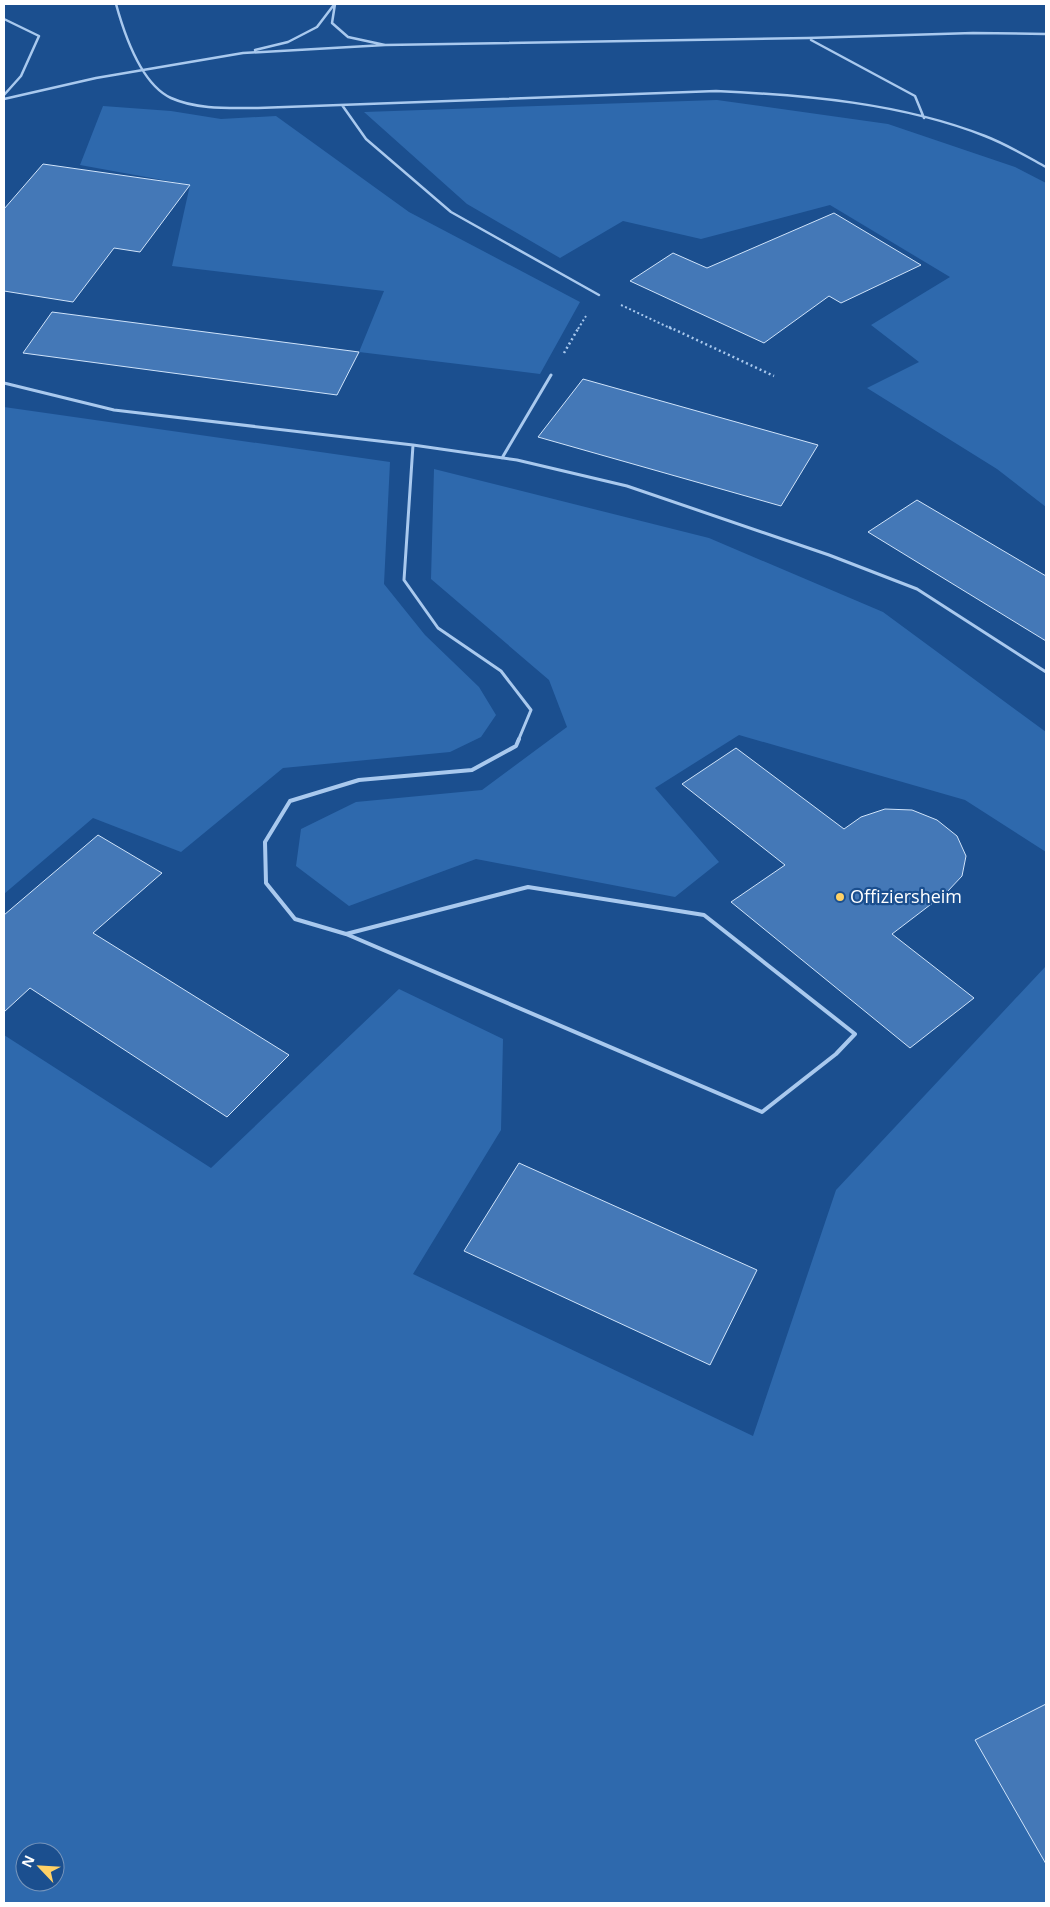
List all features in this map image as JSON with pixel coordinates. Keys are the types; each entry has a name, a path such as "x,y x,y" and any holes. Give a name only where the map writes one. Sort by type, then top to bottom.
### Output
{"lane":[{"path":"116,4 119,18 143,69 156,87 168,96 194,106 342,105 716,91 766,93 819,98 924,118 976,132 1004,144 1046,167"},
{"path":"4,100 143,69 243,52 288,42 317,27 335,4"},
{"path":"335,4 332,23 348,37 385,45"},
{"path":"4,19 39,36 21,76 4,95"},
{"path":"243,52 385,45 808,38 972,33 1046,34"},
{"path":"808,38 915,96 924,118"},
{"path":"342,105 366,140 451,212 600,295"},
{"path":"502,458 551,376"},
{"path":"4,382 114,410 413,445 502,458 627,486 829,555 917,590 1046,672"},
{"path":"346,934 528,887 704,914 855,1034 836,1054 762,1112 346,934 295,919 266,883 265,842 290,801 359,780 472,770 516,746 531,710 501,672 438,628 404,580 413,445"}],"path":[{"path":"551,376 600,295 774,376"}],"shaded area":[{"path":"717,100 888,124 1015,167 1046,183 1046,507 997,469 867,388 919,362 871,325 950,277 830,205 701,239 623,221 560,258 467,204 364,112"},
{"path":"103,106 171,111 221,119 276,116 409,212 580,302 540,374 359,352 384,291 172,266 190,185 80,165"},
{"path":"4,407 390,462 384,584 425,635 479,687 496,715 481,737 450,752 283,768 181,852 93,818 4,894"},
{"path":"434,469 709,538 883,612 1046,732 1046,852 965,800 739,735 655,788 719,862 675,897 476,859 349,906 296,866 301,829 356,802 482,790 567,727 549,680 431,579"},
{"path":"1046,966 1046,1903 4,1903 4,1035 211,1168 399,989 503,1039 501,1130 413,1274 753,1436 836,1190"}],"building":[{"path":"43,164 190,185 140,252 114,248 73,302 4,291 4,209"},
{"path":"834,213 921,265 841,303 829,296 764,343 630,281 673,253 707,268"},
{"path":"52,312 359,352 337,395 23,353"},
{"path":"583,379 818,445 781,506 538,437"},
{"path":"917,500 1046,576 1046,641 868,532"},
{"name":"Offiziersheim","path":"736,748 844,829 861,817 885,809 912,810 937,820 957,836 966,856 962,876 947,892 892,934 974,998 910,1048 731,902 785,865 682,784"},
{"path":"98,835 162,873 93,933 289,1055 227,1117 30,988 4,1012 4,915"},
{"path":"519,1163 757,1270 710,1365 464,1251"},
{"path":"1046,1704 1046,1864 975,1740"}],"place":[{"name":"Offiziersheim","path":"840,897"}]}
